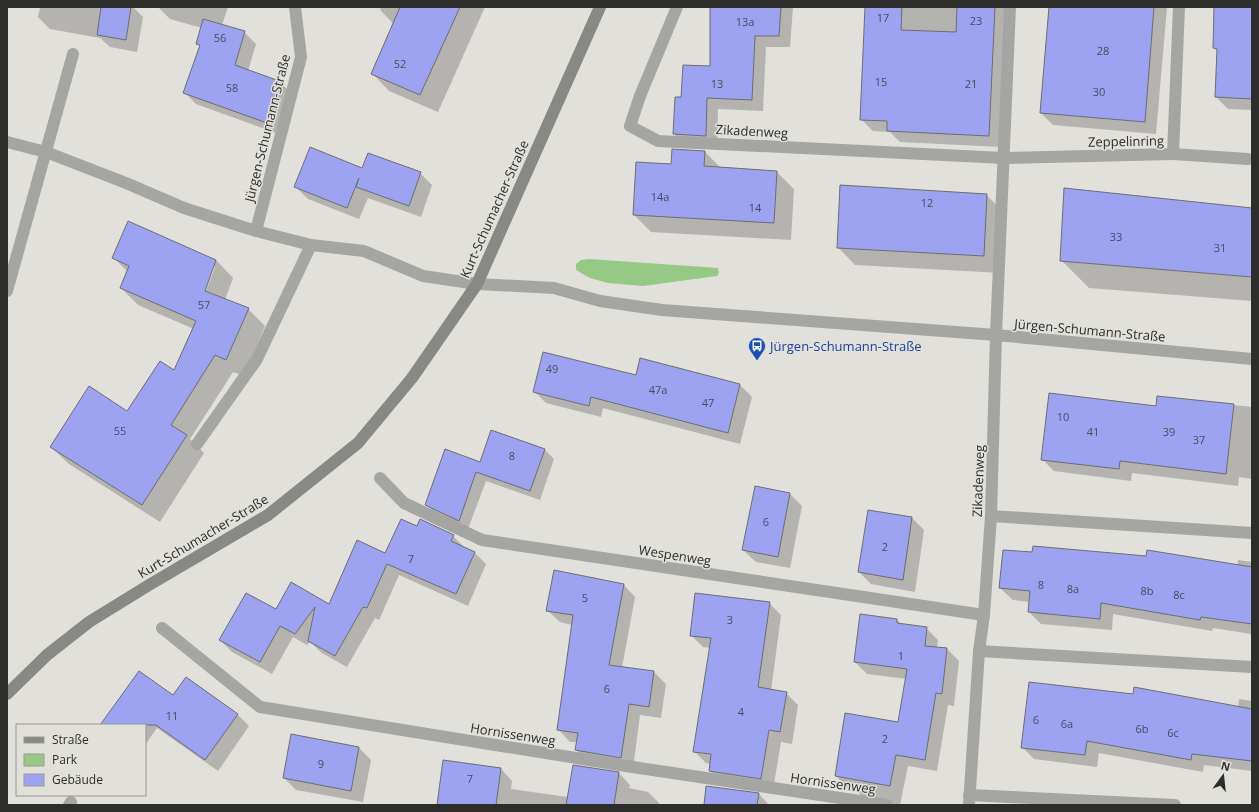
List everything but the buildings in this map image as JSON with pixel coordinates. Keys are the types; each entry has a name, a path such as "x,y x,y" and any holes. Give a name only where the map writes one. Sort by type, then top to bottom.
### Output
{"main road":[{"name":"Kurt-Schumacher-Straße","path":"7,694 48,655 89,622 268,515 358,443 412,378 477,284 600,7"}],"street":[{"name":"Jürgen-Schumann-Straße","path":"256,231 301,57 295,7"},
{"name":"Zikadenweg","path":"676,7 640,96 630,126 658,141 1004,158"},
{"name":"Zikadenweg","path":"969,800 979,651 984,615 991,516 996,335 1010,7"},
{"name":"Zeppelinring","path":"1004,158 1173,154 1179,7"},
{"path":"7,291 73,54"},
{"name":"Jürgen-Schumann-Straße","path":"7,142 46,152 126,183 184,208 256,231 311,245 364,251 423,276 477,284 554,288 600,301 662,310 996,335 1252,360"},
{"path":"1173,154 1248,159"},
{"path":"197,444 257,359 311,245"},
{"name":"Wespenweg","path":"380,478 404,503 482,540 984,615"},
{"path":"991,516 1252,533"},
{"name":"Hornissenweg","path":"162,628 260,707 618,765 887,805"},
{"path":"979,651 1252,667"},
{"path":"969,800 1175,805"}],"green space":[{"path":"589,259 718,268 719,273 717,276 643,286 608,283 590,278 576,270 576,264 581,260"}],"place":[{"name":"Jürgen-Schumann-Straße","path":"757,361"}]}
